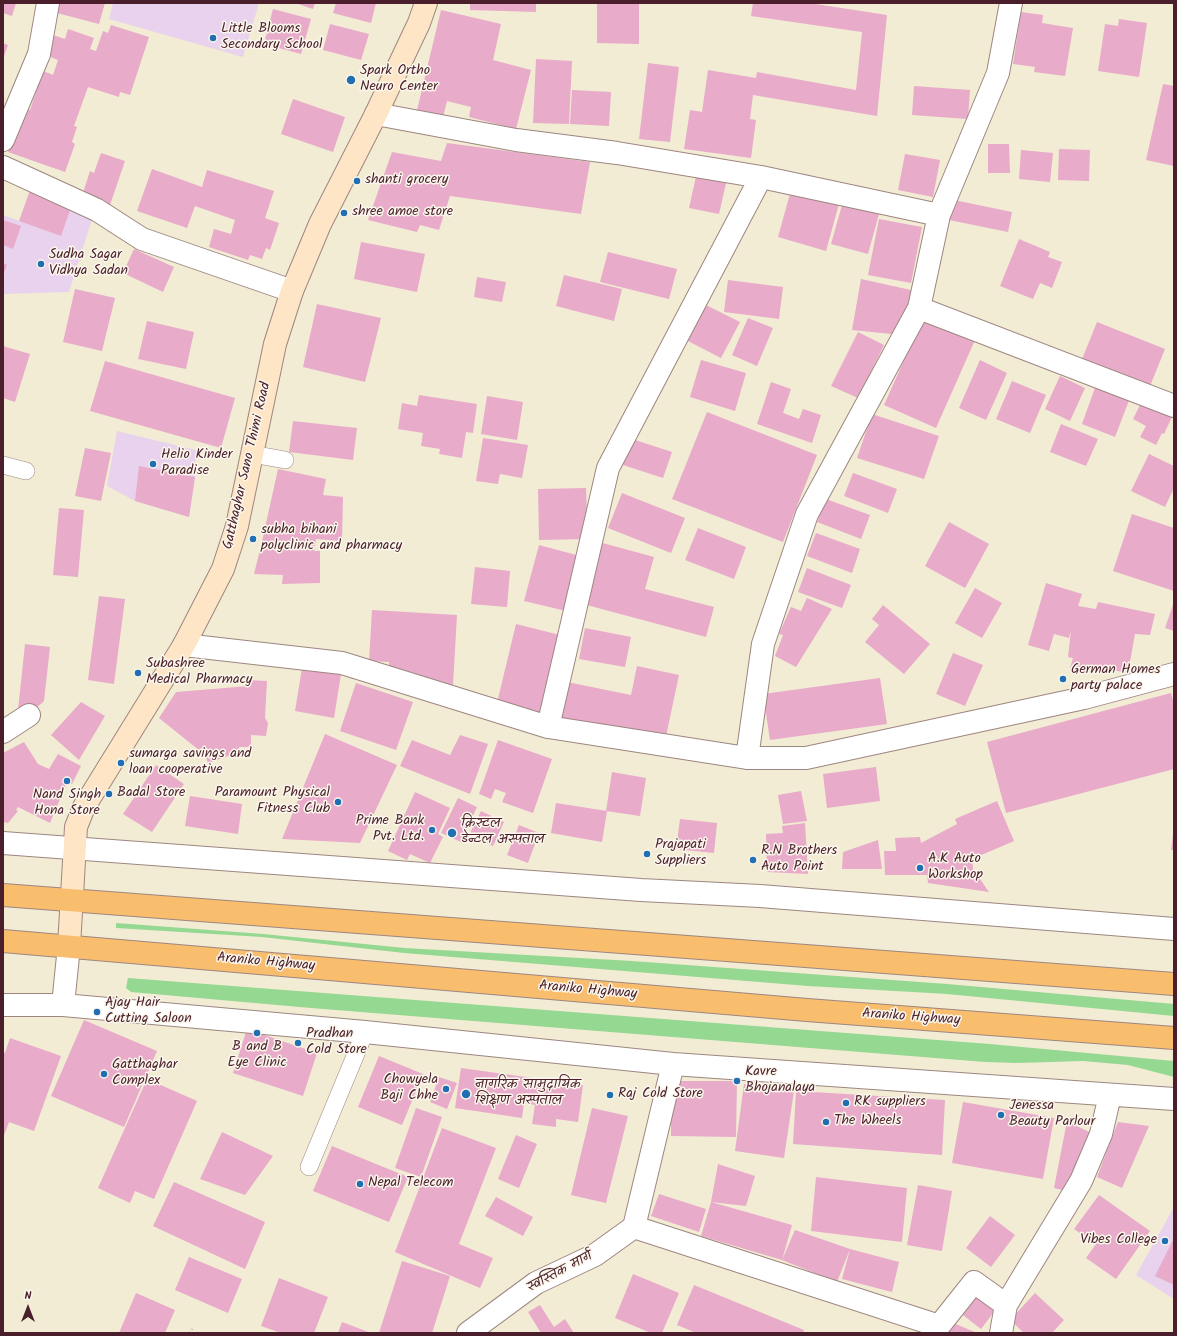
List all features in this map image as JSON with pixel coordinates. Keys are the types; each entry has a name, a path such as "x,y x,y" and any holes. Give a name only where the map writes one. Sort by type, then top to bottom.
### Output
{"highway":[{"path":"3,895 72,899 1174,984"},
{"name":"Araniko Highway","path":"3,941 807,1010 1174,1038"}],"main road":[{"name":"Gatthaghar Sano Thimi Road","path":"69,946 76,827 84,807 184,645 223,569 237,526 275,344 292,291 320,224 376,114 419,23 426,3"}],"street":[{"path":"3,140 39,54 48,3"},
{"path":"747,758 763,644 808,514 918,308 939,216 998,73 1011,3"},
{"path":"376,114 516,140 617,153 761,177 939,216"},
{"path":"3,167 97,210 142,239 292,291"},
{"path":"548,727 608,468 761,177"},
{"path":"918,308 1174,406"},
{"path":"184,645 342,663 548,727 747,758 806,758 1084,698 1174,674"},
{"path":"3,732 29,715"},
{"path":"3,843 641,890 760,896 1174,929"},
{"path":"63,1005 69,946"},
{"path":"3,1005 63,1005 365,1032 673,1064 1174,1099"},
{"path":"673,1064 634,1228 937,1330 974,1282 1006,1305"},
{"path":"1001,1333 1006,1305 1081,1181 1101,1134 1110,1095"},
{"name":"स्वस्तिक मार्ग","path":"468,1333 536,1283 595,1255 634,1228"}],"lane":[{"path":"252,454 285,460"},
{"path":"3,465 26,472"},
{"path":"309,1167 365,1032"}],"path":[{"path":"190,1333 192,1329"}],"shaded area":[{"name":"Little Blooms Secondary School","path":"113,3 259,3 243,57 109,19"},
{"name":"Sudha Sagar Vidhya Sadan","path":"72,205 94,213 69,292 3,294 3,215 61,236"},
{"name":"Helio Kinder Paradise","path":"117,431 196,450 195,477 189,517 135,501 107,486"},
{"name":"Vibes College","path":"1174,1207 1174,1299 1136,1275"}],"green space":[{"path":"116,923 263,934 405,948 632,961 947,984 1174,1004 1174,1016 947,994 808,986 404,953 262,937 116,928"},
{"path":"128,978 990,1044 1174,1061 1174,1077 1128,1065 1083,1061 1018,1063 985,1062 311,1008 131,992 126,988"}],"building":[{"path":"3,3 16,3 12,16 3,13"},
{"path":"55,3 105,3 99,24 53,12"},
{"path":"295,3 315,3 313,9"},
{"path":"336,3 376,3 371,23 333,13"},
{"path":"470,3 536,3 536,12 470,10"},
{"path":"597,3 639,3 639,44 597,43"},
{"path":"753,3 809,3 887,15 877,116 753,95 750,119 756,120 751,158 684,149 690,110 702,112 708,70 756,78 757,72 856,90 862,32 751,16"},
{"path":"273,9 311,19 301,54 264,44"},
{"path":"441,10 501,24 493,60 531,70 516,129 469,117 471,107 447,101 443,117 417,110"},
{"path":"1021,12 1043,15 1042,23 1073,28 1065,76 1034,72 1035,67 1013,64"},
{"path":"1119,19 1147,23 1139,77 1098,71 1105,24 1118,26"},
{"path":"330,24 369,34 361,60 323,50"},
{"path":"111,25 149,37 130,95 120,92 119,97 88,87 74,126 77,127 72,142 75,144 65,172 8,152 24,108 30,110 43,71 53,75 58,60 43,54 50,34 65,39 68,29 94,38 90,49 96,51 103,31 108,33"},
{"path":"3,43 8,45 3,59"},
{"path":"536,59 572,61 569,124 533,123"},
{"path":"648,63 679,67 670,142 639,139"},
{"path":"1163,84 1174,86 1174,166 1146,160"},
{"path":"914,86 970,90 968,119 912,115"},
{"path":"572,90 611,92 609,126 570,124"},
{"path":"293,99 345,117 333,152 281,134"},
{"path":"447,143 590,162 581,214 450,196 439,230 420,225 417,232 368,220 392,152 441,161"},
{"path":"988,144 1009,144 1010,173 988,173"},
{"path":"1059,149 1090,150 1089,181 1058,180"},
{"path":"1021,150 1053,153 1050,182 1019,179"},
{"path":"101,153 125,161 110,205 82,196 90,171 94,173"},
{"path":"905,154 940,160 933,197 898,190"},
{"path":"152,169 202,187 207,170 274,191 265,218 279,223 270,250 266,248 262,259 250,255 248,260 209,247 214,229 231,234 235,220 195,206 187,228 137,211"},
{"path":"697,172 727,179 719,214 689,208"},
{"path":"30,190 72,205 61,236 19,221"},
{"path":"791,190 839,204 826,251 778,237"},
{"path":"954,200 1012,212 1008,232 949,220"},
{"path":"842,205 879,214 868,254 831,244"},
{"path":"879,219 922,227 911,283 868,275"},
{"path":"3,220 21,226 13,249 3,245"},
{"path":"1019,239 1050,252 1048,257 1062,262 1052,288 1040,283 1033,299 1000,286"},
{"path":"361,242 425,254 417,292 354,279"},
{"path":"134,249 174,267 163,292 123,273"},
{"path":"608,252 677,269 669,299 600,282"},
{"path":"3,263 7,265 3,275"},
{"path":"564,275 622,289 614,321 556,306"},
{"path":"477,277 506,282 502,302 474,297"},
{"path":"861,279 911,290 901,335 852,330"},
{"path":"728,280 783,287 779,319 724,312"},
{"path":"75,289 115,298 102,351 63,342"},
{"path":"317,304 381,318 365,382 303,367"},
{"path":"704,304 740,322 721,358 686,340"},
{"path":"748,318 773,328 757,366 732,355"},
{"path":"923,318 975,340 936,428 884,405"},
{"path":"147,321 194,332 186,369 138,359"},
{"path":"1097,322 1165,349 1148,391 1080,364"},
{"path":"858,332 884,345 858,398 831,386"},
{"path":"3,346 30,354 15,402 3,398"},
{"path":"701,360 746,373 735,411 690,397"},
{"path":"980,360 1007,373 986,420 959,408"},
{"path":"105,361 235,398 221,448 90,411"},
{"path":"1060,376 1085,388 1070,421 1045,409"},
{"path":"1012,381 1046,395 1030,433 996,419"},
{"path":"771,382 791,389 783,413 799,419 803,409 821,415 812,443 757,424"},
{"path":"1096,385 1130,398 1115,437 1082,424"},
{"path":"419,395 477,404 473,433 466,432 462,458 439,454 440,449 421,446 423,433 398,429 402,403 417,406"},
{"path":"487,396 523,402 517,440 481,434"},
{"path":"1141,403 1156,408 1172,417 1164,434 1162,433 1156,445 1140,437 1146,426 1133,419"},
{"path":"707,412 817,455 783,542 672,499"},
{"path":"872,414 939,436 924,479 857,458"},
{"path":"293,421 357,428 353,460 289,452"},
{"path":"1061,424 1098,439 1086,466 1050,452"},
{"path":"483,438 528,445 522,478 500,474 498,484 476,481"},
{"path":"632,439 672,452 663,478 623,465"},
{"path":"85,448 111,453 101,501 75,496"},
{"path":"1149,454 1174,466 1174,488 1165,507 1131,491"},
{"path":"139,466 195,477 189,517 135,501"},
{"path":"278,469 326,479 323,495 343,497 342,541 316,539 314,551 320,551 320,583 282,584 283,575 254,574"},
{"path":"853,473 897,489 888,513 844,496"},
{"path":"586,488 588,539 539,540 538,489"},
{"path":"622,493 685,518 671,553 608,528"},
{"path":"826,499 870,515 861,539 817,522"},
{"path":"59,508 84,510 78,577 53,575"},
{"path":"1132,514 1174,528 1174,591 1113,571"},
{"path":"949,522 989,544 965,588 925,566"},
{"path":"698,528 746,547 734,579 685,560"},
{"path":"816,533 860,549 852,573 807,556"},
{"path":"599,542 654,557 645,589 714,607 706,637 583,604"},
{"path":"539,545 580,556 566,611 524,601"},
{"path":"475,567 510,571 507,607 471,604"},
{"path":"807,568 851,585 842,608 798,592"},
{"path":"1046,583 1082,594 1078,606 1096,609 1098,602 1155,614 1150,635 1135,634 1128,673 1107,669 1106,674 1070,668 1073,658 1068,657 1071,630 1069,638 1054,634 1049,651 1028,645"},
{"path":"975,588 1002,603 982,638 955,623"},
{"path":"99,596 125,599 114,684 88,680"},
{"path":"807,598 832,609 796,667 775,656 783,635 779,634 791,607 801,611"},
{"path":"1174,602 1174,631 1165,628"},
{"path":"883,605 930,644 904,674 865,642 879,625 872,619"},
{"path":"372,610 457,615 453,685 432,684 413,679 413,672 389,671 389,662 369,661"},
{"path":"516,624 560,635 541,714 497,703"},
{"path":"585,628 631,637 625,667 579,659"},
{"path":"25,644 50,647 44,701 32,712 18,710"},
{"path":"953,653 983,665 965,706 936,694"},
{"path":"637,666 679,675 665,741 559,719 567,682 631,695"},
{"path":"302,668 341,674 334,718 295,711"},
{"path":"880,678 887,724 770,740 763,694"},
{"path":"249,680 267,681 265,718 268,723 266,736 251,735 251,747 239,747 240,752 208,763 205,755 159,718 176,692 249,686"},
{"path":"356,683 413,702 396,750 340,731"},
{"path":"1171,693 1174,704 1174,769 1006,813 987,742"},
{"path":"81,702 105,716 79,760 51,735"},
{"name":"Paramount Physical Fitness Club","path":"325,734 397,765 360,843 282,839"},
{"path":"460,735 488,744 470,794 400,766 412,740 450,755"},
{"path":"498,740 552,759 533,813 502,802 506,793 495,789 491,799 479,794"},
{"path":"24,742 38,764 49,769 58,754 81,766 72,784 67,782 50,823 18,807 16,810 18,811 8,823 3,822 3,753"},
{"path":"156,765 184,784 152,832 123,814"},
{"path":"876,767 880,801 827,808 823,774"},
{"path":"612,772 646,778 640,816 606,811"},
{"path":"801,791 807,821 783,824 778,795"},
{"path":"415,792 450,808 438,834 443,837 430,863 410,854 407,860 388,851"},
{"path":"190,796 242,804 238,834 185,826"},
{"path":"458,798 477,807 461,842 441,833"},
{"path":"997,801 1014,841 972,859 973,869 989,892 928,883 927,875 885,875 884,851 896,851 895,838 920,837 921,843 957,824 955,819"},
{"path":"556,803 607,811 602,842 551,833"},
{"path":"481,811 504,822 493,846 469,835"},
{"path":"680,819 717,823 714,853 676,849"},
{"path":"805,823 808,874 767,872 766,834 783,833 782,826"},
{"path":"519,825 539,833 528,863 507,855"},
{"path":"1173,835 1174,850 1171,850"},
{"path":"878,840 882,869 842,869 843,852"},
{"name":"Gatthaghar Complex","path":"84,1020 157,1051 124,1127 51,1096"},
{"path":"247,1029 317,1053 303,1096 233,1073"},
{"path":"10,1038 61,1056 34,1131 9,1122 3,1138 3,1052 5,1053"},
{"path":"379,1056 423,1074 402,1125 358,1107"},
{"path":"461,1068 583,1085 578,1122 556,1119 556,1127 532,1124 535,1105 524,1103 522,1118 455,1108"},
{"path":"439,1077 457,1083 447,1109 430,1102"},
{"path":"147,1079 197,1101 154,1199 135,1191 130,1203 98,1188"},
{"path":"671,1081 737,1081 736,1137 671,1136"},
{"path":"744,1084 794,1091 784,1158 735,1151"},
{"path":"796,1091 945,1100 942,1155 793,1144"},
{"path":"963,1102 1054,1118 1043,1179 952,1163"},
{"path":"416,1108 442,1117 421,1177 395,1168"},
{"path":"592,1108 628,1116 606,1203 571,1195"},
{"path":"1067,1121 1095,1135 1062,1190 1054,1188"},
{"path":"1118,1122 1149,1126 1122,1188 1097,1177"},
{"path":"442,1128 496,1148 459,1244 493,1258 480,1288 395,1252"},
{"path":"222,1132 273,1156 245,1195 200,1179"},
{"path":"516,1135 537,1144 519,1188 498,1179"},
{"name":"Nepal Telecom","path":"332,1146 408,1177 389,1222 313,1191"},
{"path":"718,1164 755,1176 746,1206 711,1202"},
{"path":"816,1177 907,1188 902,1242 811,1231"},
{"path":"174,1182 265,1222 245,1269 153,1226"},
{"path":"918,1185 952,1191 942,1251 907,1245"},
{"path":"659,1194 706,1209 699,1232 651,1216"},
{"path":"1099,1195 1150,1231 1116,1279 1086,1258 1096,1244 1074,1229"},
{"path":"496,1197 533,1217 523,1236 485,1216"},
{"path":"711,1202 792,1225 782,1260 701,1236"},
{"path":"990,1216 1015,1235 991,1267 966,1248"},
{"path":"795,1230 850,1249 837,1282 782,1260"},
{"path":"1174,1238 1174,1285 1155,1276"},
{"path":"850,1249 899,1262 892,1292 842,1279"},
{"path":"189,1257 242,1279 228,1313 175,1290"},
{"path":"402,1261 450,1276 432,1333 379,1333"},
{"path":"633,1274 679,1293 662,1333 651,1333 615,1318"},
{"path":"279,1278 328,1297 314,1333 281,1333 261,1326"},
{"path":"694,1285 804,1330 803,1333 696,1333 677,1325"},
{"path":"136,1293 175,1310 165,1333 119,1333"},
{"path":"1035,1293 1064,1320 1052,1333 1024,1333 1010,1320"},
{"path":"979,1294 997,1308 981,1329 963,1315"},
{"path":"540,1305 554,1327 565,1319 574,1333 541,1333 528,1312"},
{"path":"342,1322 371,1333 338,1333"},
{"path":"951,1322 977,1333 946,1333"}],"place":[{"name":"Little Blooms Secondary School","path":"213,38"},
{"name":"Spark Ortho Neuro Center","path":"351,80"},
{"name":"shanti grocery","path":"357,181"},
{"name":"shree amoe store","path":"344,213"},
{"name":"Sudha Sagar Vidhya Sadan","path":"41,264"},
{"name":"Helio Kinder Paradise","path":"153,464"},
{"name":"subha bihani polyclinic and pharmacy","path":"253,539"},
{"name":"Subashree Medical Pharmacy","path":"138,673"},
{"name":"German Homes party palace","path":"1063,679"},
{"name":"sumarga savings and loan cooperative","path":"121,763"},
{"name":"Nand Singh Hona Store","path":"67,781"},
{"name":"Badal Store","path":"109,794"},
{"name":"Paramount Physical Fitness Club","path":"338,802"},
{"name":"Prime Bank Pvt. Ltd.","path":"432,830"},
{"name":"क्रिस्टल डेन्टल अस्पताल","path":"452,833"},
{"name":"Prajapati Suppliers","path":"647,854"},
{"name":"R.N Brothers Auto Point","path":"753,860"},
{"name":"A.K Auto Workshop","path":"920,868"},
{"name":"Ajay Hair Cutting Saloon","path":"97,1012"},
{"name":"B and B Eye Clinic","path":"257,1033"},
{"name":"Pradhan Cold Store","path":"298,1043"},
{"name":"Gatthaghar Complex","path":"104,1074"},
{"name":"Kavre Bhojanalaya","path":"737,1081"},
{"name":"Chowyela Baji Chhe","path":"446,1089"},
{"name":"नागरिक सामुदायिक शिक्षण अस्पताल","path":"466,1094"},
{"name":"Raj Cold Store","path":"610,1095"},
{"name":"RK suppliers","path":"846,1103"},
{"name":"Jenessa Beauty Parlour","path":"1001,1115"},
{"name":"The Wheels","path":"826,1122"},
{"name":"Nepal Telecom","path":"360,1184"},
{"name":"Vibes College","path":"1165,1241"}]}
